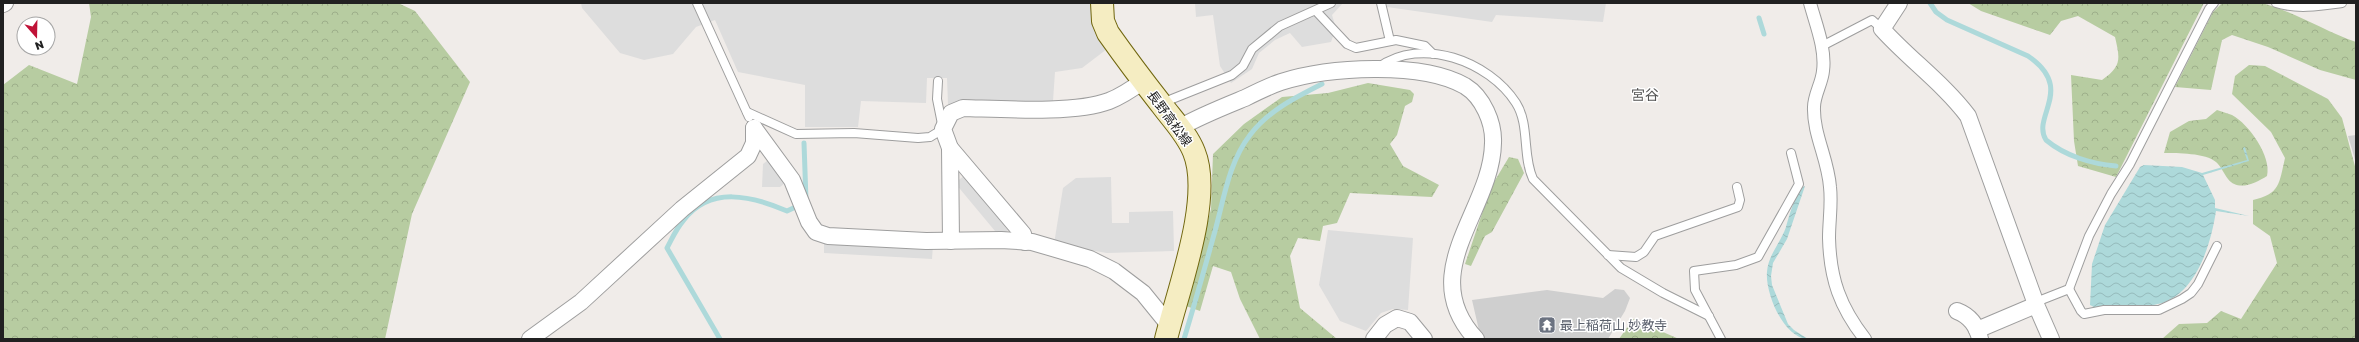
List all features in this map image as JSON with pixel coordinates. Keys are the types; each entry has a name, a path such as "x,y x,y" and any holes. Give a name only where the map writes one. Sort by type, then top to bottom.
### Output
{"main road":[{"name":"長野高松線","path":"1102,3 1103,21 1108,33 1194,150 1199,168 1201,187 1191,247 1168,332"}],"street":[{"path":"1810,3 1822,46 1823,71 1814,106 1816,131 1830,186 1829,240 1832,274 1838,296 1850,320 1865,339"},
{"path":"1899,3 1882,29 1903,53 1958,103 1968,116 2036,304 2051,339"},
{"path":"1179,128 1280,82 1304,76 1377,68 1408,70 1450,80 1466,87 1480,100 1490,119 1493,143 1488,172 1454,259 1452,284 1458,311 1469,331 1476,339"},
{"path":"951,241 950,148 943,129 951,113 963,108 1086,107 1109,101 1126,93 1143,81"},
{"path":"754,128 792,180 816,232 828,236 951,241 1025,242 1090,259 1114,271 1143,293 1168,332"},
{"path":"530,339 581,302 682,209 748,156 754,143 754,128"},
{"path":"950,148 1023,234 1025,242"},
{"path":"1957,311 1968,315 1979,334 2036,304"},
{"path":"1374,339 1384,325 1397,318 1410,322 1424,339"}],"lane":[{"path":"697,3 754,128"},
{"path":"1160,104 1232,75 1243,66 1252,49 1280,26 1331,3"},
{"path":"1381,3 1390,41"},
{"path":"2036,304 2069,288 2093,229 2111,194 2130,164 2209,9 2214,3"},
{"path":"2276,3 2285,6 2320,6 2342,3"},
{"path":"1316,11 1347,44 1356,48 1390,41 1410,41 1425,46 1433,54"},
{"path":"1822,46 1872,20 1882,29"},
{"path":"1377,68 1397,56 1411,54 1433,54 1457,59 1480,69 1494,78 1516,102 1524,120 1528,167 1533,179 1621,268 1709,316"},
{"path":"747,112 796,134 854,133 918,138 930,137 943,129 937,99 938,81"},
{"path":"1721,339 1695,290 1694,271 1736,265 1758,258 1767,237 1799,184 1791,153"},
{"path":"1608,255 1636,257 1644,252 1656,236 1738,207 1740,200 1737,187"},
{"path":"2069,288 2084,314 2104,310 2159,310 2191,293 2217,246"}],"shaded area":[{"path":"581,3 1092,3 1107,49 1082,68 1055,72 1053,101 948,104 947,78 927,78 926,103 861,101 858,127 805,127 805,85 738,72 715,20 696,27 673,54 644,60 620,53 582,8"},
{"path":"1195,3 1343,3 1332,15 1336,28 1331,42 1302,47 1290,33 1275,40 1259,53 1252,69 1231,83 1220,66 1213,15 1196,17"},
{"path":"1386,3 1606,3 1603,22 1496,15 1492,22 1387,7"},
{"path":"2356,135 2356,163 2348,136"},
{"path":"772,157 789,180 780,187 762,187 763,164"},
{"path":"975,167 1020,220 1000,237 955,183"},
{"path":"1111,177 1112,223 1129,223 1129,212 1173,211 1174,251 1107,253 1054,244 1063,188 1076,178"},
{"path":"1328,230 1413,238 1408,310 1393,309 1381,313 1366,331 1340,321 1319,285"},
{"path":"824,240 933,245 932,259 824,253"},
{"name":"最上稲荷山 妙教寺","path":"1615,289 1624,290 1630,298 1625,311 1608,339 1481,339 1472,300 1547,290 1603,298"}],"green space":[{"path":"89,3 398,3 415,11 470,82 412,214 385,339 3,339 3,85 29,65 77,84 91,17"},
{"path":"1968,3 2204,3 2116,177 2078,166 2074,141 2071,75 2102,80 2109,75 2118,62 2118,51 2115,37 2078,16 2061,21 2050,35 1981,11"},
{"path":"2222,3 2262,3 2286,11 2332,33 2356,42 2356,80 2320,70 2268,47 2232,35 2222,40 2211,90 2175,87 2213,12"},
{"path":"2249,65 2265,66 2328,99 2342,118 2356,170 2356,339 2162,339 2179,324 2207,323 2221,311 2241,319 2277,263 2270,236 2253,224 2253,200 2269,195 2277,186 2285,158 2271,132 2232,94 2235,76"},
{"path":"1368,83 1410,90 1414,94 1412,102 1405,106 1397,135 1390,144 1403,166 1439,185 1432,197 1350,193 1337,223 1323,226 1320,241 1298,238 1290,256 1300,308 1337,339 1260,339 1240,299 1231,272 1213,266 1200,311 1186,306 1211,209 1213,154 1244,124 1282,97 1328,93"},
{"path":"2217,110 2239,119 2252,133 2263,151 2268,168 2267,176 2247,185 2237,185 2228,179 2216,162 2211,159 2199,155 2164,153 2170,132 2189,121 2206,119"},
{"path":"1509,157 1518,159 1524,173 1492,232 1485,236 1471,266 1465,264 1491,187"},
{"path":"1633,319 1679,339 1619,339"}],"water":[{"path":"2245,147 2249,161 2203,175 2215,200 2215,208 2249,216 2216,211 2214,224 2205,253 2192,280 2182,291 2171,299 2158,304 2094,307 2090,305 2092,264 2105,225 2140,167 2144,165 2182,167 2202,173 2247,160 2243,148"},
{"path":"1805,186 1787,239 1773,263 1771,276 1772,285 1788,324 1808,339 1799,337 1784,323 1773,302 1767,281 1768,266 1772,254 1784,233 1796,198"}],"waterway":[{"path":"1930,3 1936,12 1947,20 2028,56 2042,68 2049,80 2051,91 2044,121 2043,131 2046,140 2053,146 2070,155 2088,161 2116,166"},
{"path":"1759,18 1764,34"},
{"path":"1184,339 1228,181 1237,157 1250,135 1265,119 1283,105 1322,84"},
{"path":"804,143 806,200"},
{"path":"720,339 667,248 676,231 694,210 706,202 719,198 746,198 760,201 787,211 800,205"}],"place":[{"name":"最上稲荷山 妙教寺","path":"1547,325"}],"district":[{"name":"宮谷","path":"1645,94"}]}
